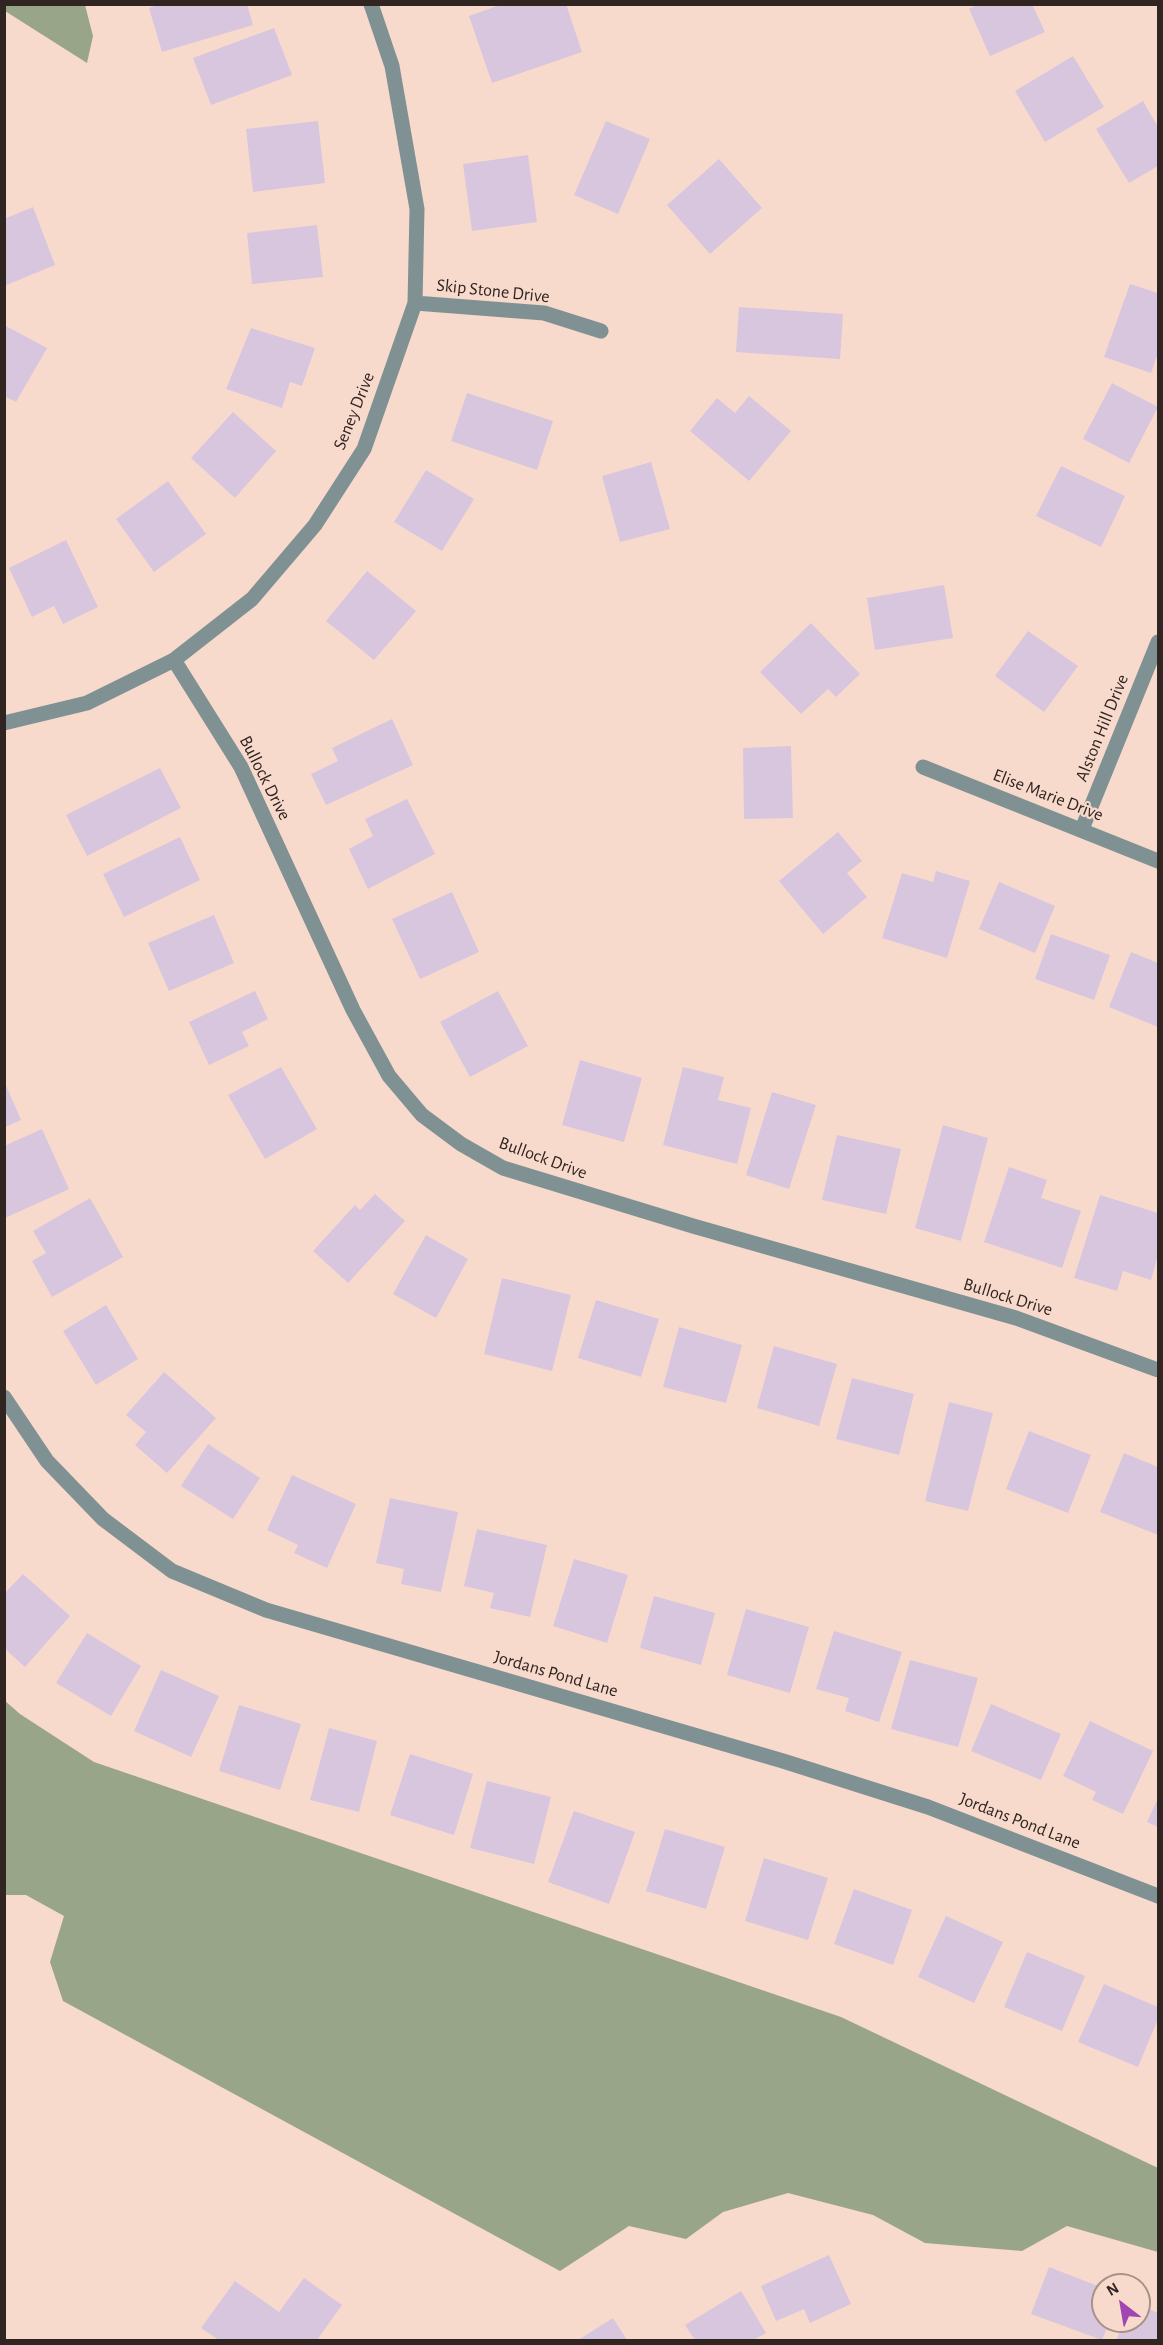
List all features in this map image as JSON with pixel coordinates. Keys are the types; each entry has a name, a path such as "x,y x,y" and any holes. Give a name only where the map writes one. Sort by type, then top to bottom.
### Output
{"street":[{"name":"Seney Drive","path":"4,723 87,703 174,660 252,599 315,525 364,449 416,303 417,209 392,66 370,4"},
{"name":"Skip Stone Drive","path":"416,303 544,313 601,331"},
{"name":"Alston Hill Drive","path":"1082,829 1158,642"},
{"name":"Bullock Drive","path":"174,660 241,767 354,1010 389,1076 422,1115 503,1168 693,1226 1016,1318 1158,1370"},
{"name":"Elise Marie Drive","path":"923,767 1158,861"},
{"name":"Jordans Pond Lane","path":"4,1397 47,1461 103,1519 172,1571 266,1610 783,1761 927,1807 1158,1896"}],"green space":[{"path":"4,5 85,5 93,36 87,63 5,11"},
{"path":"4,1700 20,1714 94,1762 841,2017 1158,2168 1158,2252 1067,2226 1022,2251 925,2243 873,2215 788,2193 723,2212 686,2239 629,2226 560,2271 63,2001 50,1962 64,1916 26,1895 5,1895"}],"building":[{"path":"160,4 247,4 253,25 162,52 149,8"},
{"path":"503,4 566,4 582,52 492,83 469,16"},
{"path":"978,4 1032,4 1045,32 990,56 969,9"},
{"path":"274,28 292,75 211,105 193,58"},
{"path":"1073,56 1104,107 1045,142 1015,91"},
{"path":"1143,101 1158,127 1158,166 1129,183 1096,129"},
{"path":"318,121 325,183 253,192 246,129"},
{"path":"606,121 650,139 618,214 574,195"},
{"path":"528,155 537,222 472,231 463,164"},
{"path":"719,159 762,208 710,254 667,205"},
{"path":"33,207 55,265 4,286 4,219"},
{"path":"317,225 323,277 252,284 247,233"},
{"path":"1130,284 1158,293 1158,353 1151,373 1104,357"},
{"path":"739,307 843,314 840,359 736,352"},
{"path":"4,325 47,348 16,402 4,396"},
{"path":"251,328 315,348 302,386 290,382 282,408 226,389"},
{"path":"1112,383 1158,407 1129,463 1083,439"},
{"path":"467,393 553,421 537,470 451,441"},
{"path":"749,396 791,431 749,481 690,431 717,398 735,413"},
{"path":"233,412 276,451 235,498 191,458"},
{"path":"651,462 670,529 620,542 602,476"},
{"path":"1061,466 1125,496 1101,547 1036,516"},
{"path":"426,470 474,499 442,551 394,522"},
{"path":"168,481 206,534 154,572 116,519"},
{"path":"66,540 98,607 63,624 54,606 32,617 9,568"},
{"path":"367,571 416,611 374,660 326,621"},
{"path":"944,585 953,638 875,650 867,598"},
{"path":"811,623 860,674 836,697 828,689 801,714 760,672"},
{"path":"1028,631 1078,666 1044,712 995,676"},
{"path":"392,719 413,765 326,805 311,774 338,761 332,748"},
{"path":"791,746 793,818 744,819 743,748"},
{"path":"160,768 181,808 87,856 66,815"},
{"path":"407,799 435,854 368,889 349,849 373,836 365,819"},
{"path":"838,832 862,861 847,873 867,897 823,934 779,881"},
{"path":"180,837 200,880 124,917 103,874"},
{"path":"936,871 970,881 947,958 882,938 902,873 933,882"},
{"path":"999,882 1055,906 1035,953 979,929"},
{"path":"452,892 479,952 420,979 392,919"},
{"path":"214,915 234,963 169,991 148,943"},
{"path":"1051,934 1110,955 1094,1000 1035,979"},
{"path":"1131,952 1158,963 1158,1027 1109,1007"},
{"path":"255,991 268,1019 242,1032 249,1046 209,1065 189,1022"},
{"path":"498,991 528,1046 470,1077 440,1022"},
{"path":"580,1060 642,1078 624,1142 562,1125"},
{"path":"281,1067 317,1129 265,1159 228,1095"},
{"path":"683,1067 724,1077 718,1100 751,1108 737,1164 663,1145"},
{"path":"5,1083 21,1120 5,1127"},
{"path":"772,1092 816,1105 789,1189 746,1175"},
{"path":"943,1125 988,1138 961,1241 915,1228"},
{"path":"42,1129 69,1189 5,1218 4,1146"},
{"path":"837,1135 901,1149 886,1214 822,1200"},
{"path":"1009,1167 1047,1180 1041,1198 1081,1211 1062,1268 984,1242"},
{"path":"375,1194 405,1221 348,1283 313,1251 355,1205 360,1210"},
{"path":"1100,1195 1158,1213 1158,1255 1151,1280 1123,1271 1117,1291 1074,1278"},
{"path":"90,1198 123,1257 52,1297 32,1261 46,1253 33,1231"},
{"path":"426,1235 468,1259 436,1318 393,1294"},
{"path":"502,1278 571,1295 552,1371 484,1354"},
{"path":"596,1300 659,1319 641,1377 578,1358"},
{"path":"106,1305 138,1359 96,1385 63,1331"},
{"path":"679,1327 742,1345 726,1403 663,1387"},
{"path":"774,1346 837,1364 819,1426 757,1408"},
{"path":"164,1372 216,1418 167,1473 135,1445 146,1432 126,1415"},
{"path":"852,1378 914,1394 899,1455 836,1439"},
{"path":"949,1402 993,1413 968,1511 925,1501"},
{"path":"1029,1431 1091,1455 1068,1513 1006,1489"},
{"path":"208,1444 260,1478 233,1519 181,1486"},
{"path":"1124,1453 1158,1467 1158,1535 1100,1512"},
{"path":"292,1475 356,1504 327,1568 294,1553 298,1545 267,1530"},
{"path":"390,1498 458,1512 441,1592 401,1584 404,1569 376,1563"},
{"path":"477,1529 547,1545 530,1617 490,1608 494,1593 464,1586"},
{"path":"574,1559 628,1575 607,1643 553,1626"},
{"path":"23,1574 70,1616 25,1667 4,1648 4,1594"},
{"path":"654,1596 715,1613 701,1665 640,1648"},
{"path":"746,1609 809,1627 790,1693 727,1675"},
{"path":"834,1631 902,1652 879,1722 845,1711 849,1698 816,1689"},
{"path":"87,1633 141,1666 111,1716 56,1683"},
{"path":"910,1660 978,1678 958,1747 891,1729"},
{"path":"161,1670 219,1696 191,1757 134,1731"},
{"path":"991,1704 1061,1734 1041,1780 971,1751"},
{"path":"239,1705 301,1724 280,1790 219,1771"},
{"path":"1090,1721 1153,1751 1123,1814 1092,1800 1096,1792 1063,1776"},
{"path":"329,1728 377,1741 359,1812 310,1800"},
{"path":"410,1754 473,1774 454,1835 390,1815"},
{"path":"487,1781 551,1797 534,1864 470,1848"},
{"path":"1158,1798 1158,1827 1147,1822"},
{"path":"574,1811 635,1832 609,1904 548,1882"},
{"path":"665,1829 725,1847 706,1909 646,1891"},
{"path":"764,1858 828,1878 808,1940 745,1921"},
{"path":"854,1889 912,1910 893,1965 834,1944"},
{"path":"946,1916 1003,1942 974,2003 918,1977"},
{"path":"1027,1952 1085,1976 1062,2031 1004,2007"},
{"path":"1104,1984 1158,2007 1158,2019 1138,2067 1078,2042"},
{"path":"829,2255 851,2304 810,2323 804,2309 776,2321 761,2286"},
{"path":"1049,2267 1091,2283 1091,2333 1105,2333 1102,2340 1031,2314"},
{"path":"304,2278 342,2305 317,2340 219,2340 201,2328 235,2281 279,2312"},
{"path":"741,2291 766,2333 753,2340 695,2340 685,2325"},
{"path":"1151,2310 1158,2313 1158,2340 1116,2340 1119,2333 1151,2333"},
{"path":"613,2318 627,2340 578,2340"}]}
